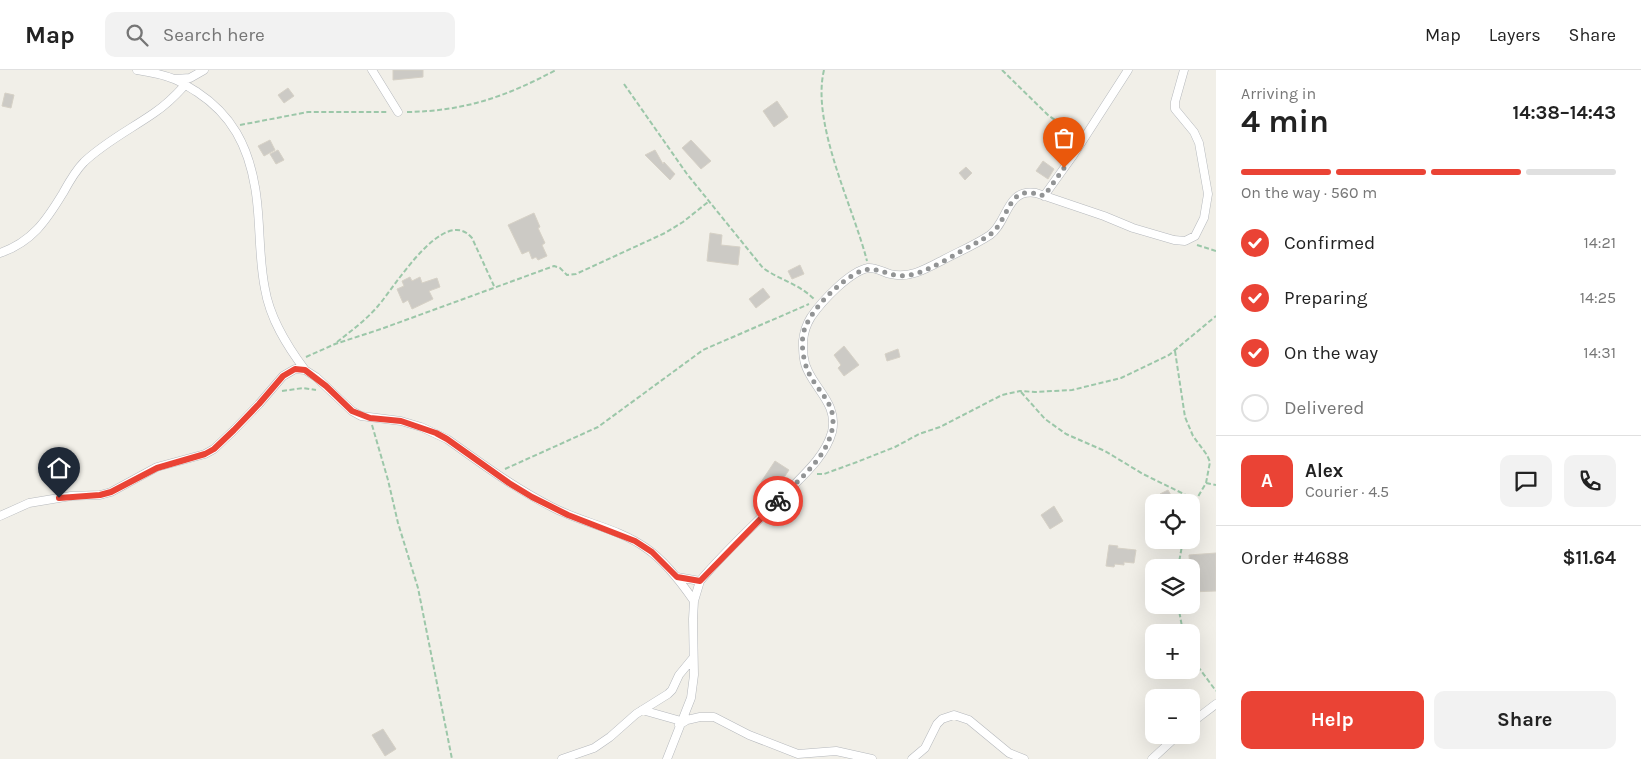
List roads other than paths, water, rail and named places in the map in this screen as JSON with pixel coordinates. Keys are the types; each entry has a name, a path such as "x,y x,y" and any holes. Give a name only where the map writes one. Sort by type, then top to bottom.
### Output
{"street":[{"path":"137,70 161,74 186,85 209,101 234,126 249,160 255,187 260,257 265,290 273,317 305,370 334,393 352,411 370,418 401,421 436,433 553,508 622,535 645,547 677,577 694,601"},
{"path":"175,79 190,78 204,70"},
{"path":"372,70 398,112"},
{"path":"1044,196 1128,70"},
{"path":"667,759 691,698 694,675 692,658 694,601 700,581 805,474 827,446 833,421 832,410 808,370 803,353 804,330 811,317 829,294 855,274 869,268 901,276 920,272 991,235 998,227 1011,202 1022,194 1029,192 1104,216 1139,230 1174,240 1185,241 1195,236 1207,206 1208,194 1199,142 1194,132 1179,116 1176,109 1175,102 1184,70"},
{"path":"0,252 10,249 41,228 73,176 84,162 104,146 162,107 186,85"},
{"path":"0,516 29,504 71,496 100,495 111,492 157,468 205,454 222,442 283,376 295,369 305,370"},
{"path":"677,577 700,581"},
{"path":"562,759 594,748 610,737 628,719 672,690 679,675 692,658"},
{"path":"1200,716 1216,704"},
{"path":"642,710 680,723 700,717 714,717 750,736 798,754 836,751 872,759"},
{"path":"912,759 925,748 937,724 948,716 954,715 962,716 973,723 1009,754 1024,759"},
{"path":"1152,759 1168,744"}]}
